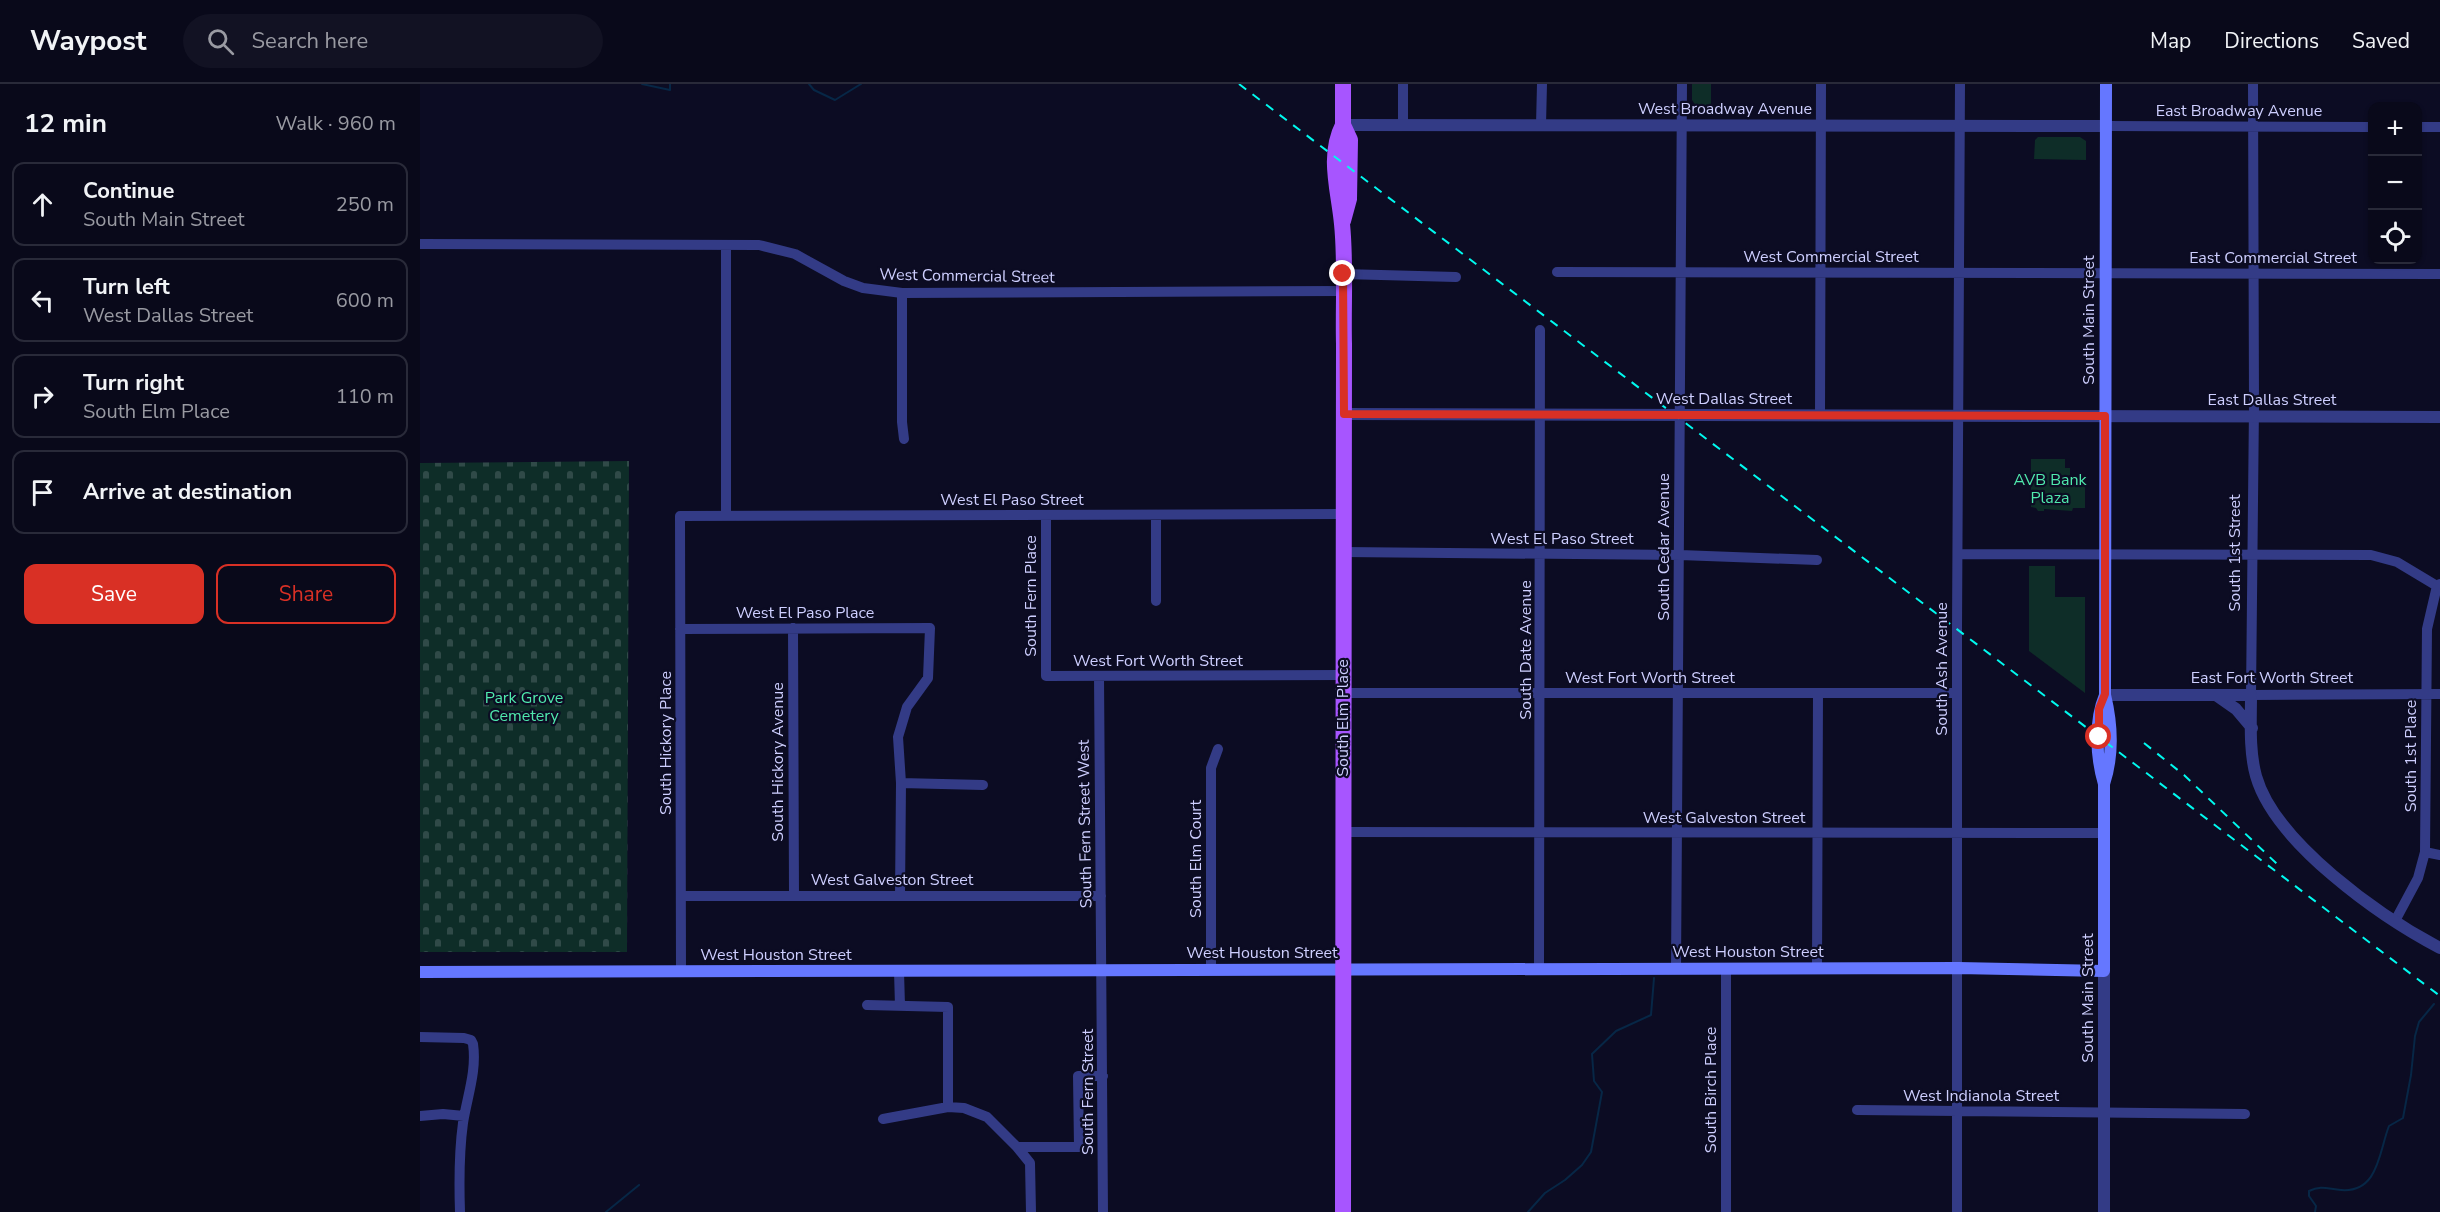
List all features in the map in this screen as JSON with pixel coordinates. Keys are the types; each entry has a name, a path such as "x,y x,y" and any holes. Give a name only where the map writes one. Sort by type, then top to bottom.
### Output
{"main road":[{"name":"South Elm Place","path":"1343,84 1343,125 1336,139 1335,157 1336,190 1342,224 1343,282 1343,1212"},
{"name":"South Main Street","path":"2104,970 2104,784 2110,765 2111,720 2105,694 2106,84"},
{"name":"West Houston Street","path":"420,972 1958,968 2104,970"}],"street":[{"path":"1403,84 1403,126"},
{"path":"1541,125 1542,84"},
{"name":"South Cedar Avenue","path":"1676,969 1682,84"},
{"path":"1820,416 1821,84"},
{"name":"South Ash Avenue","path":"1958,1212 1957,693 1960,84"},
{"name":"South 1st Street","path":"2253,84 2251,694 2257,777 2266,799 2280,820 2316,859 2353,891 2395,921 2440,948"},
{"name":"West Broadway Avenue","path":"1343,125 2106,126"},
{"name":"East Broadway Avenue","path":"2106,126 2368,127"},
{"path":"2422,127 2440,127"},
{"name":"West Commercial Street","path":"420,244 759,245 795,254 844,281 863,288 902,293 1456,277"},
{"path":"726,245 726,515"},
{"name":"West Commercial Street","path":"1557,272 2105,273"},
{"name":"East Commercial Street","path":"2105,273 2440,273"},
{"path":"902,293 904,439"},
{"name":"South Date Avenue","path":"1539,969 1540,330"},
{"name":"West Dallas Street","path":"1344,414 2105,416"},
{"name":"East Dallas Street","path":"2105,416 2440,417"},
{"name":"West El Paso Street","path":"680,516 1343,514"},
{"name":"South Fern Place","path":"1046,515 1046,676"},
{"path":"1156,515 1156,601"},
{"name":"South Hickory Place","path":"680,516 681,971"},
{"name":"West El Paso Street","path":"1343,552 1680,555 1817,560"},
{"path":"1958,554 2354,554 2384,556 2438,585"},
{"name":"South 1st Place","path":"2395,921 2418,878 2425,852 2427,629 2438,585"},
{"name":"South Hickory Avenue","path":"793,628 794,895"},
{"name":"West El Paso Place","path":"680,629 930,628 928,678 907,707 898,737 901,783"},
{"name":"West Fort Worth Street","path":"1046,676 1343,675"},
{"name":"South Fern Street West","path":"1098,676 1102,971"},
{"name":"West Fort Worth Street","path":"1343,693 1957,693"},
{"path":"1817,969 1818,693"},
{"name":"East Fort Worth Street","path":"2105,694 2440,694"},
{"path":"2215,694 2236,709 2252,728"},
{"name":"South Elm Court","path":"1211,970 1211,768 1218,749"},
{"path":"900,895 901,783 983,785"},
{"name":"West Galveston Street","path":"1343,832 2104,833"},
{"path":"2425,852 2440,855"},
{"name":"West Galveston Street","path":"682,896 1101,896"},
{"name":"South Birch Place","path":"1726,969 1726,1212"},
{"name":"South Main Street","path":"2104,970 2104,1212"},
{"path":"899,971 900,1006"},
{"name":"South Fern Street","path":"1102,971 1103,1212"},
{"path":"867,1005 948,1007 948,1107"},
{"path":"420,1037 464,1038 471,1040 474,1050 459,1174 460,1212"},
{"path":"1017,1147 1079,1147 1078,1076 1103,1076"},
{"path":"883,1119 948,1107 976,1111 987,1117 1030,1163 1031,1212"},
{"name":"West Indianola Street","path":"1857,1110 2245,1114"},
{"path":"420,1116 443,1114 465,1116"}],"green space":[{"path":"1692,84 1711,84 1711,105 1696,106 1692,100"},
{"path":"2038,137 2080,137 2086,141 2086,160 2034,159 2035,140"},
{"name":"AVB Bank Plaza","path":"2031,459 2065,459 2065,468 2070,468 2070,486 2085,485 2085,508 2073,508 2072,511 2044,509 2044,511 2038,511 2031,507"},
{"name":"Park Grove Cemetery","path":"629,461 627,952 420,952 420,463"},
{"path":"2029,566 2055,566 2055,597 2085,597 2085,693 2029,651"}],"waterway":[{"path":"642,84 670,90 670,84"},
{"path":"809,84 814,90 835,100 861,84"},
{"path":"1528,1212 1545,1193 1582,1165 1591,1152 1602,1092 1594,1081 1592,1054 1616,1031 1651,1015 1654,978"},
{"path":"2315,1212 2316,1206 2309,1196 2309,1191 2321,1188 2354,1189 2363,1185 2376,1169 2389,1126 2403,1118 2415,1036 2419,1022 2434,1004"},
{"path":"606,1212 639,1185"}],"railway":[{"path":"1239,84 2440,996"},
{"path":"2144,743 2184,775 2277,864"}],"route":[{"path":"1343,274 1344,414 2105,416 2105,694 2099,709 2099,737"}]}
